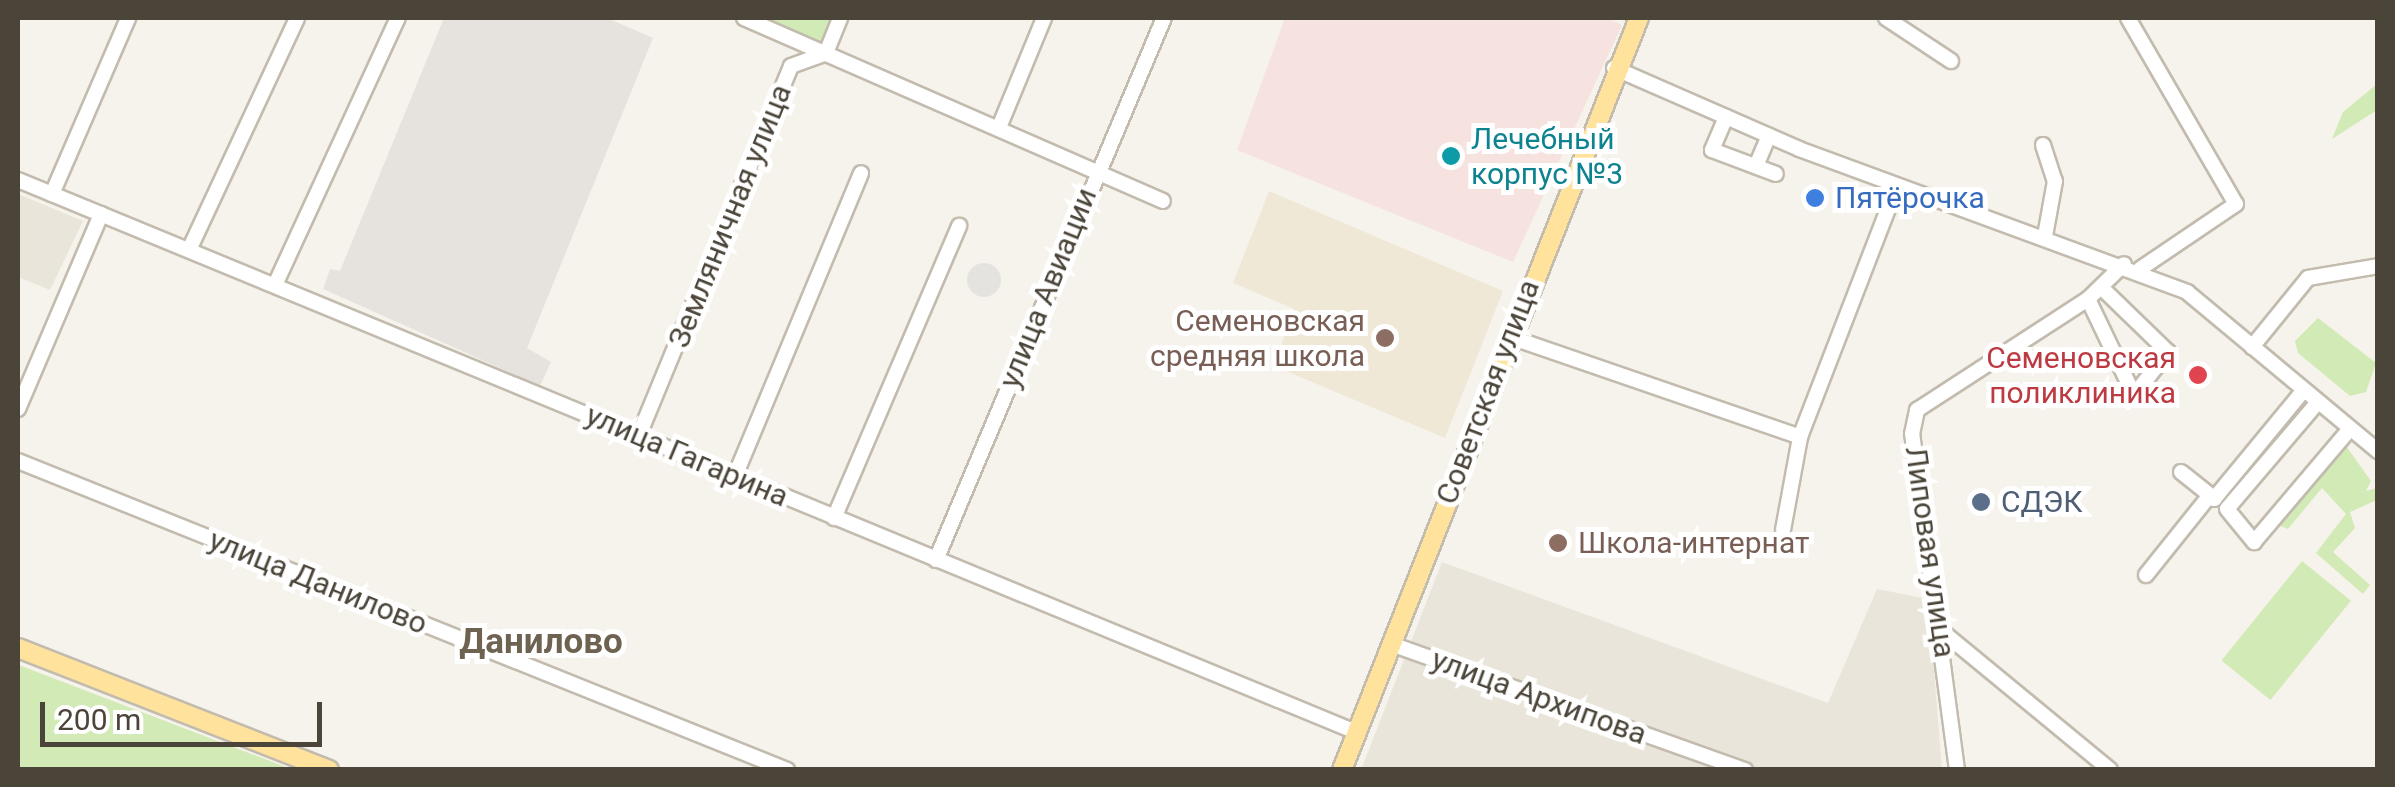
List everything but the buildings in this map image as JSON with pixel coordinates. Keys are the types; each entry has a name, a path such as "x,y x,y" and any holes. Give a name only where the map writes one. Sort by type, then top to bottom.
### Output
{"main road":[{"name":"Советская улица","path":"1342,770 1614,68 1639,18"},
{"path":"18,648 329,770"}],"street":[{"path":"52,194 128,18"},
{"path":"189,250 298,18"},
{"path":"274,285 398,18"},
{"path":"744,18 1098,166 1163,201"},
{"path":"826,53 840,18"},
{"path":"1000,125 1044,18"},
{"name":"улица Авиации","path":"936,560 1098,166 1164,18"},
{"path":"1886,18 1951,60"},
{"path":"2128,18 2236,204 2140,269"},
{"name":"Земляничная улица","path":"640,436 791,66 826,53"},
{"path":"1614,68 1769,136 1897,186 2140,269 2187,292 2378,451"},
{"path":"1726,117 1712,150 1776,174"},
{"path":"1756,166 1769,136"},
{"path":"2044,145 2055,181 2045,236"},
{"path":"735,476 861,174"},
{"name":"улица Гагарина","path":"18,180 1356,732"},
{"path":"1783,530 1800,437 1897,186"},
{"path":"18,409 101,214"},
{"path":"834,518 959,226"},
{"name":"Липовая улица","path":"1957,770 1944,632 1912,434 1917,410 2088,299 2124,264"},
{"path":"2252,347 2308,278 2378,266"},
{"path":"2088,299 2134,395 2168,352 2102,288"},
{"path":"1510,336 1800,437"},
{"path":"2146,575 2304,390"},
{"path":"2227,509 2318,402"},
{"path":"2181,472 2227,509 2254,542 2350,429"},
{"name":"улица Данилово","path":"18,462 786,770"},
{"path":"1944,632 2110,770"},
{"name":"улица Архипова","path":"1390,644 1745,770"}],"shaded area":[{"path":"444,18 607,18 653,38 527,348 551,362 540,386 323,289 330,269 340,271"},
{"path":"1285,18 1606,18 1622,25 1513,262 1237,150"},
{"name":"Семеновская средняя школа","path":"1269,191 1503,291 1445,438 1274,366 1294,309 1233,283"},
{"path":"18,194 83,221 50,290 18,277"},
{"path":"984,263 996,268 1001,280 996,292 984,297 972,292 967,280 972,268"},
{"path":"1442,562 1828,703 1877,589 1928,599 1942,769 1361,770"}],"green space":[{"path":"756,18 830,18 820,46"},
{"path":"2377,84 2377,110 2332,139 2343,112"},
{"path":"2318,318 2376,363 2366,392 2350,396 2298,353 2295,341"},
{"path":"2346,446 2371,481 2366,491 2377,488 2377,500 2350,512 2355,528 2333,552 2370,585 2363,594 2316,553 2346,514 2322,488 2288,529 2275,524"},
{"path":"2302,561 2351,601 2270,700 2221,660"},
{"path":"18,665 24,667 291,769 18,769"}],"place":[{"name":"Лечебный корпус №3","path":"1451,156"},
{"name":"Пятёрочка","path":"1815,198"},
{"name":"Семеновская средняя школа","path":"1385,338"},
{"name":"Семеновская поликлиника","path":"2198,375"},
{"name":"СДЭК","path":"1981,502"},
{"name":"Школа-интернат","path":"1558,543"}],"district":[{"name":"Данилово","path":"541,642"}]}
